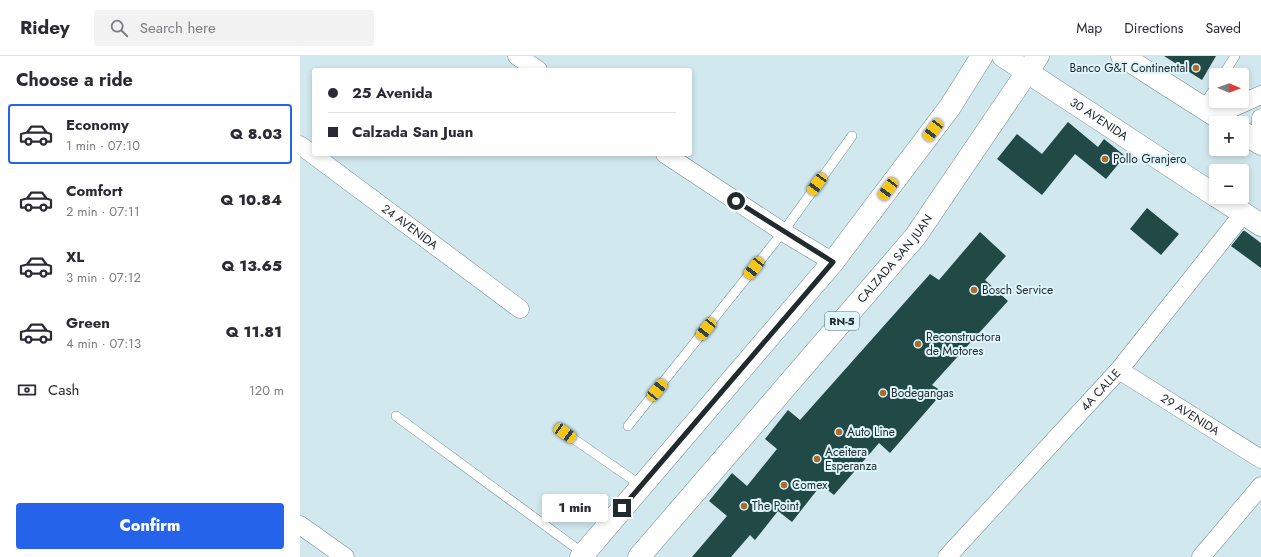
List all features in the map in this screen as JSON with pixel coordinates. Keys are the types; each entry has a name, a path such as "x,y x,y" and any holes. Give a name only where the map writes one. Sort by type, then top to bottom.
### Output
{"main road":[{"path":"582,556 833,262 950,107 982,56"},
{"name":"30 AVENIDA","path":"1003,56 1033,64 1209,190"},
{"path":"1122,56 1216,116"},
{"name":"CALZADA SAN JUAN","path":"639,557 915,238 1033,64"},
{"path":"1249,136 1261,144"},
{"name":"30 AVENIDA","path":"1229,204 1252,219"}],"street":[{"path":"517,56 535,68"},
{"path":"1202,107 1215,112 1246,103 1261,95"},
{"path":"1261,118 1261,141"},
{"name":"24 AVENIDA","path":"300,145 312,154"},
{"name":"24 AVENIDA","path":"315,156 520,309"},
{"path":"668,156 783,232 833,262"},
{"name":"4A CALLE","path":"947,557 1119,370 1252,219"},
{"name":"29 AVENIDA","path":"1119,370 1261,459"},
{"path":"1201,557 1261,486"},
{"path":"300,525 345,557"}],"lane":[{"path":"1227,68 1235,56"},
{"path":"1202,107 1209,96"},
{"path":"628,426 783,232 852,136"},
{"path":"396,416 582,556"},
{"path":"565,433 642,486"}],"building":[{"name":"Banco G&T Continental","path":"1164,56 1216,56 1202,80"},
{"path":"1068,122 1098,147 1104,139 1125,156 1106,179 1075,154 1042,195 997,159 1017,134 1042,154"},
{"path":"1147,208 1179,234 1161,255 1130,229"},
{"path":"1243,231 1261,243 1261,268 1231,246"},
{"path":"980,232 1006,256 985,280 1008,301 932,385 943,392 890,453 879,443 834,495 821,485 792,522 778,511 755,540 750,535 731,557 692,557 727,516 709,501 732,473 747,486 777,449 765,439 788,410 800,420 930,274 939,280"}],"place":[{"name":"Banco G&T Continental","path":"1196,68"},
{"name":"Pollo Granjero","path":"1105,159"},
{"name":"Bosch Service","path":"974,290"},
{"name":"Reconstructora de Motores","path":"918,344"},
{"name":"Bodegangas","path":"883,393"},
{"name":"Auto Line","path":"839,432"},
{"name":"Aceitera Esperanza","path":"817,459"},
{"name":"Comex","path":"784,485"},
{"name":"The Point","path":"744,506"}],"route":[{"path":"622,508 833,262 783,232 736,201"}]}
